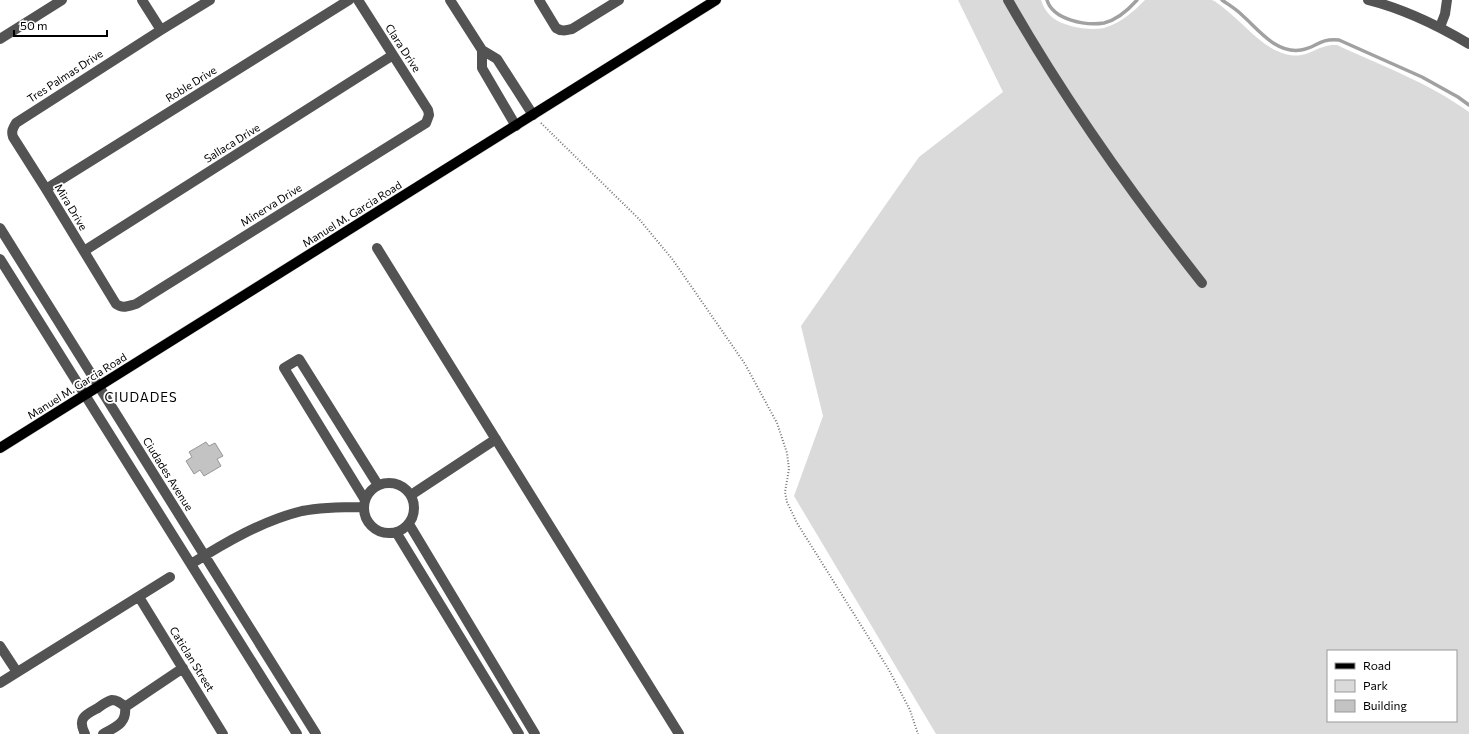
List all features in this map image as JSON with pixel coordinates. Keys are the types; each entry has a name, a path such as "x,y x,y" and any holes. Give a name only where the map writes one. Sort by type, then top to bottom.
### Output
{"main road":[{"name":"Manuel M. Garcia Road","path":"0,448 716,0"}],"street":[{"path":"0,39 62,0"},
{"path":"142,0 160,30"},
{"name":"Tres Palmas Drive","path":"16,123 160,30 210,0"},
{"name":"Roble Drive","path":"46,189 349,0"},
{"name":"Clara Drive","path":"358,0 428,110"},
{"path":"450,0 482,50 496,59 533,114"},
{"path":"539,0 556,28 560,30 572,29 619,0"},
{"path":"1008,0 1064,91 1112,164 1156,224 1202,282"},
{"path":"1368,0 1392,3 1440,27 1469,44"},
{"path":"1440,27 1445,14 1447,0"},
{"path":"482,50 482,68 516,126"},
{"name":"Sallaca Drive","path":"84,251 394,55"},
{"name":"Minerva Drive","path":"116,304 122,307 127,307 136,304 426,124 429,115 428,110"},
{"name":"Mira Drive","path":"16,123 12,132 13,137 116,304"},
{"name":"Ciudades Avenue","path":"0,228 316,734"},
{"path":"377,248 679,734"},
{"path":"0,260 297,734"},
{"path":"365,504 373,489 384,483 396,484 407,490 411,495 415,507 409,524 401,531 384,533 374,528 366,519 365,504 284,368 299,358 378,485"},
{"path":"411,495 496,439"},
{"path":"191,564 252,529 277,518 304,511 365,504"},
{"path":"409,524 535,734"},
{"path":"396,532 519,734"},
{"path":"0,683 170,577"},
{"name":"Caticlan Street","path":"139,597 223,734"},
{"path":"0,646 17,672"},
{"path":"125,707 183,668"},
{"path":"85,734 82,728 85,715 112,700 120,702 125,707 125,718 122,723 103,734"}],"path":[{"path":"533,114 639,219 664,248 744,364 777,423 788,453 789,469 785,492 787,502 797,523 889,670 910,710 918,734"}],"green space":[{"path":"958,0 1041,0 1048,12 1058,21 1079,28 1095,29 1107,27 1118,22 1145,0 1212,0 1232,14 1260,40 1275,50 1291,55 1299,55 1329,45 1337,45 1438,92 1469,112 1469,734 936,734 794,496 823,416 801,326 919,157 1003,92"}],"building":[{"path":"206,442 209,446 215,443 223,456 217,459 221,466 204,476 200,470 194,474 186,461 192,457 189,452"}],"waterway":[{"path":"1047,0 1050,7 1063,17 1080,22 1097,24 1109,22 1118,17 1137,0"},
{"path":"1222,0 1240,13 1268,39 1283,48 1301,50 1326,40 1339,40 1422,77 1458,97 1469,105"}],"district":[{"name":"CIUDADES","path":"141,397"}]}
